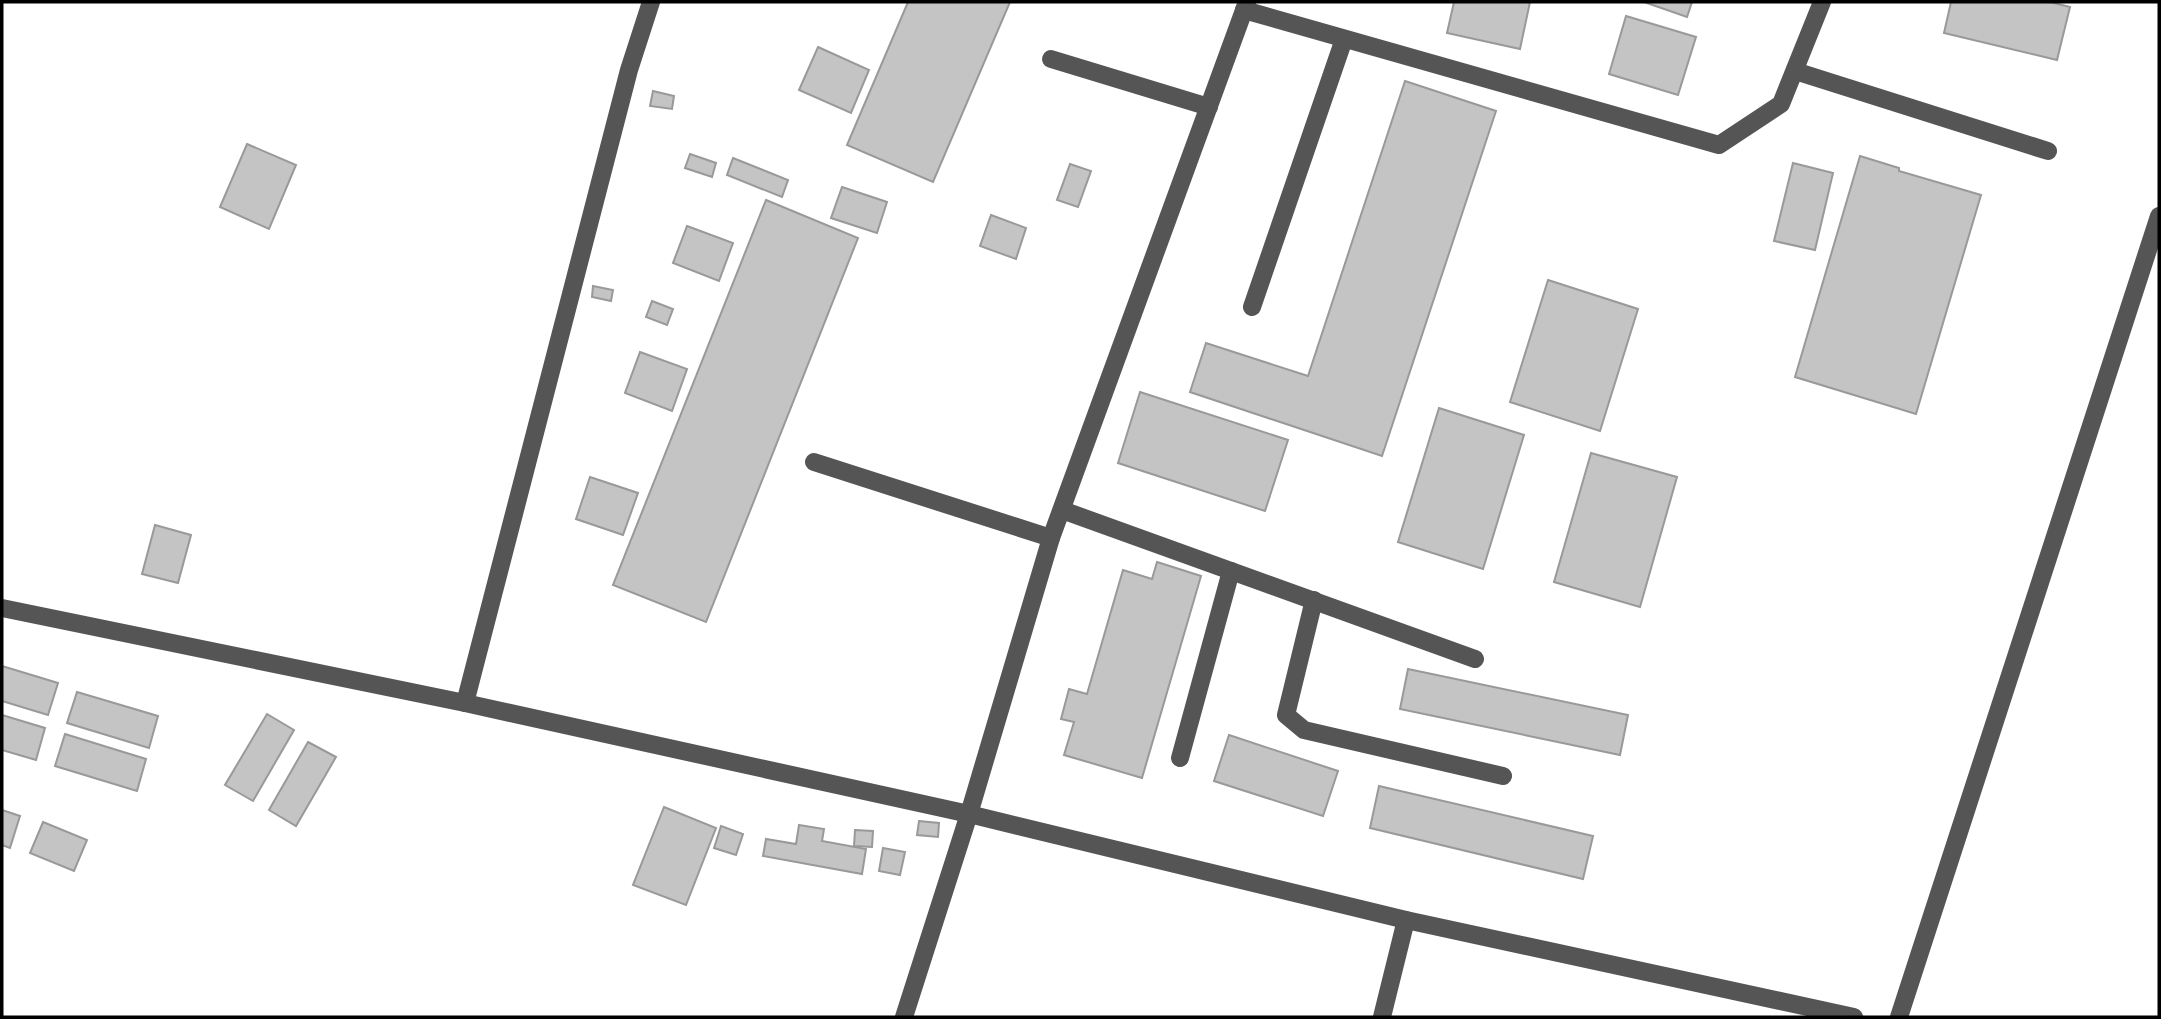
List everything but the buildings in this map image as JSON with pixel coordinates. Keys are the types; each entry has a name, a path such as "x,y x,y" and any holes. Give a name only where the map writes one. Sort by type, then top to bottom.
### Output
{"lane":[{"path":"465,703 612,137 651,2"},
{"path":"904,1017 969,814 1051,538 1245,6 1344,39 1719,145 1781,104 1822,2"},
{"path":"1252,307 1344,39"},
{"path":"1051,59 1209,107"},
{"path":"1795,71 2048,151"},
{"path":"1899,1017 2159,216"},
{"path":"814,463 1051,538"},
{"path":"1062,510 1475,659"},
{"path":"1180,758 1231,571"},
{"path":"1314,600 1286,715 1304,730 1503,776"},
{"path":"2,608 465,703 969,814 1405,920 1854,1017"},
{"path":"1382,1017 1405,920"}]}
